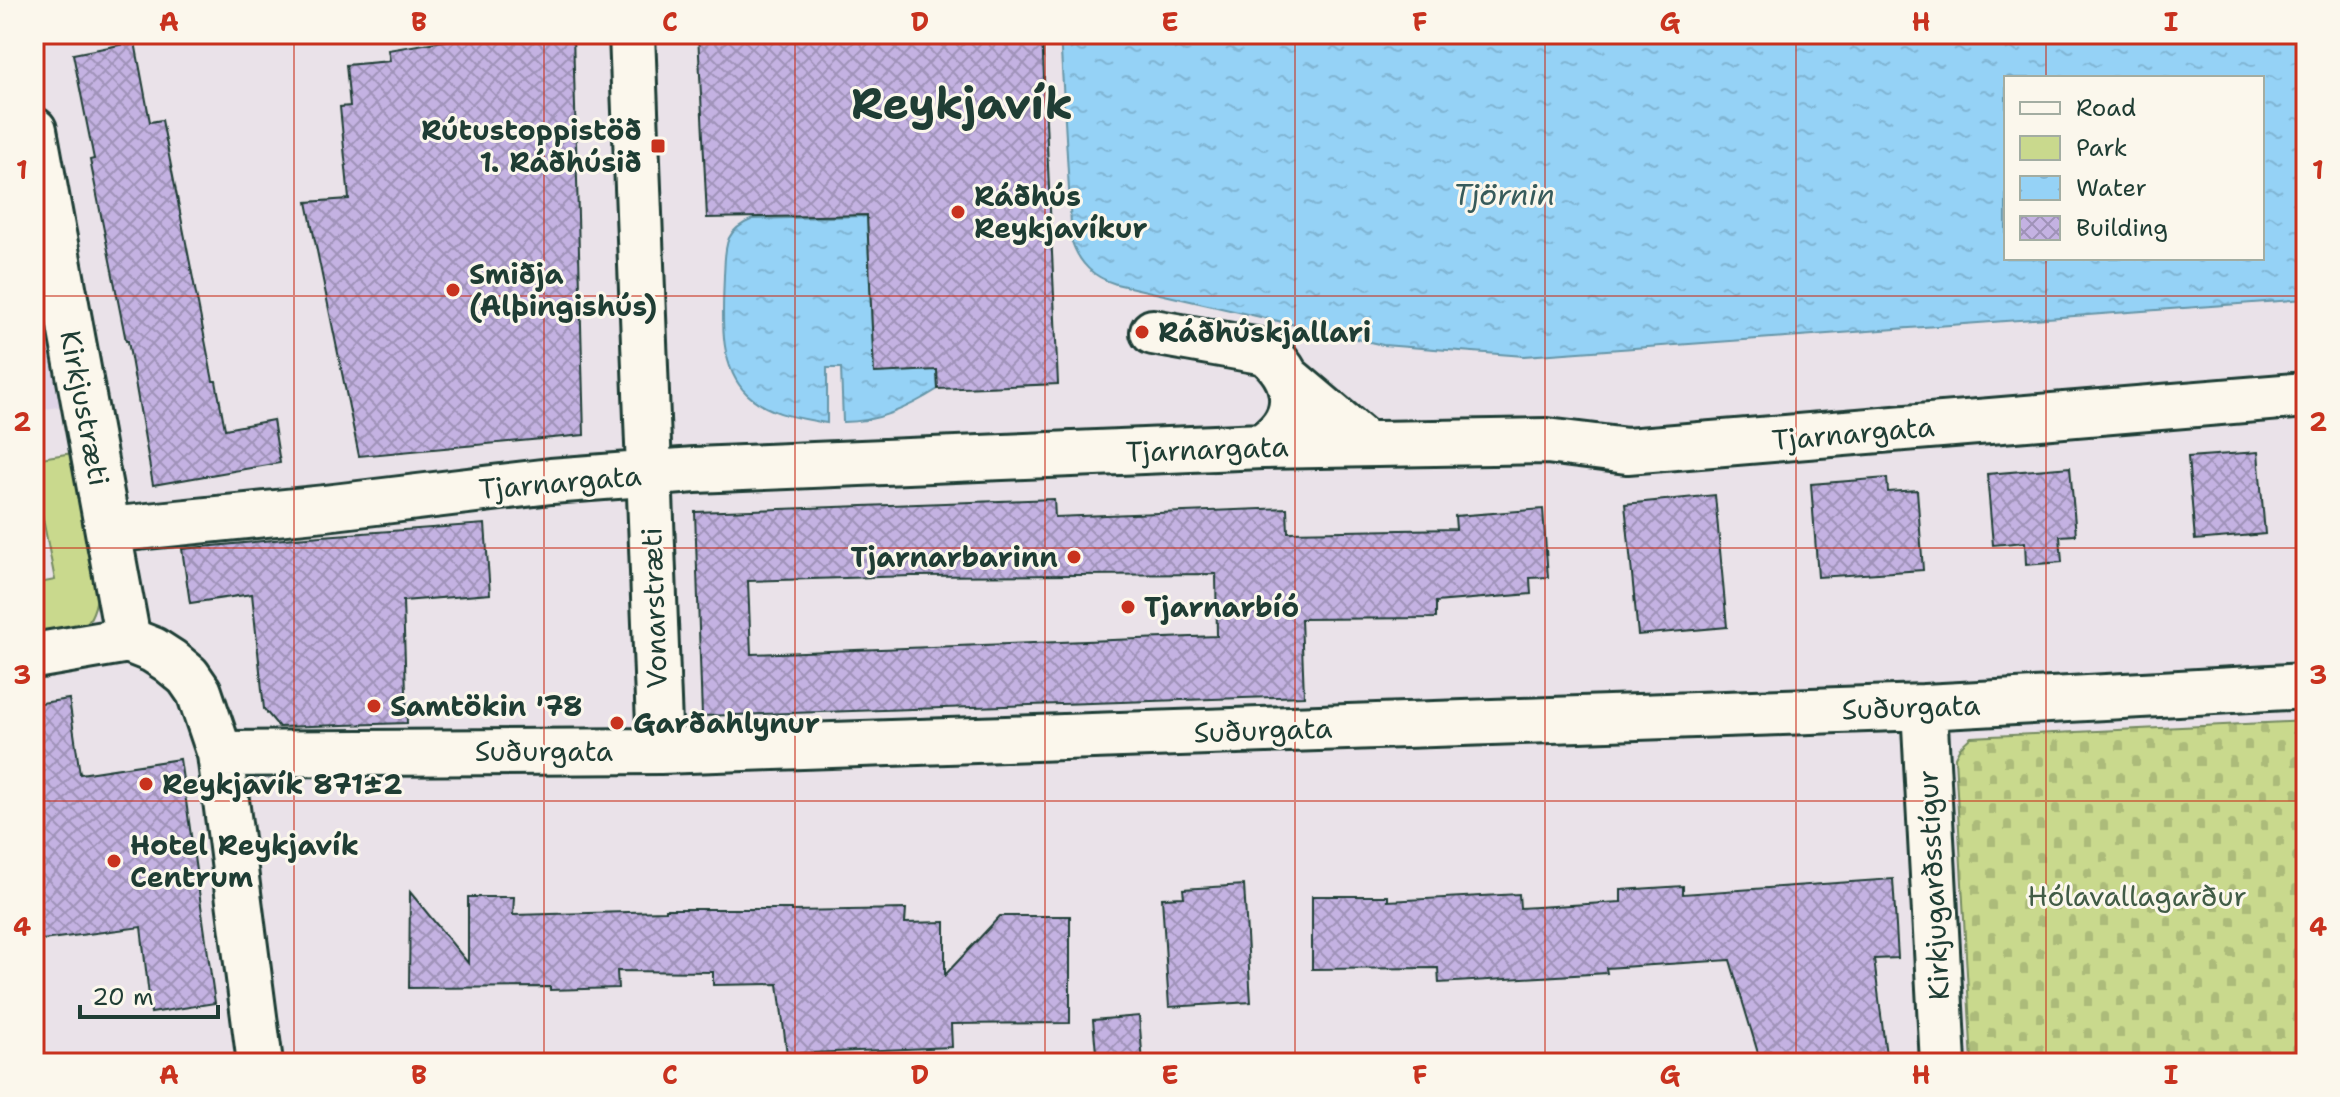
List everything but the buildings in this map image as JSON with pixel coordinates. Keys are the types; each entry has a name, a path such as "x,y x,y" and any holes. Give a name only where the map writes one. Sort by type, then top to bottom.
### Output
{"street":[{"name":"Vonarstræti","path":"632,34 660,751"},
{"name":"Kirkjustræti","path":"34,130 128,640"},
{"path":"1153,332 1266,352 1280,363 1289,379 1293,397 1290,412 1284,428 1262,446"},
{"path":"1289,379 1366,444"},
{"name":"Tjarnargata","path":"108,530 649,473 1262,446 1547,441 1627,451 2306,395"},
{"path":"34,656 128,640 153,650 188,676 205,705 220,754 260,1063"},
{"name":"Suðurgata","path":"220,754 660,751 1924,707 2306,686"},
{"name":"Kirkjugarðsstígur","path":"1924,707 1943,1063"}],"shaded area":[{"path":"34,228 65,405 34,412"}],"green space":[{"path":"73,453 97,597 94,610 83,627 67,636 34,643 34,584 55,580 34,459"},
{"name":"Hólavallagarður","path":"2306,721 2306,1063 1972,1063 1955,757 1960,747 1971,737"}],"water":[{"name":"Tjörnin","path":"1060,34 2306,34 2306,299 1524,356 1383,345 1116,284 1088,269 1072,242"},
{"path":"867,216 874,373 913,371 936,355 938,389 892,413 868,420 843,422 841,368 827,368 827,423 765,407 737,382 726,353 723,305 729,238 739,226 753,219"}],"place":[{"name":"Rútustoppistöð 1. Ráðhúsið","path":"658,146"},
{"name":"Ráðhús Reykjavíkur","path":"958,212"},
{"name":"Smiðja (Alþingishús)","path":"453,290"},
{"name":"Ráðhúskjallari","path":"1142,332"},
{"name":"Tjarnarbarinn","path":"1074,557"},
{"name":"Tjarnarbíó","path":"1128,607"},
{"name":"Samtökin '78","path":"374,706"},
{"name":"Garðahlynur","path":"617,723"},
{"name":"Reykjavík 871±2","path":"146,784"},
{"name":"Hotel Reykjavík Centrum","path":"114,861"}],"district":[{"name":"Reykjavík","path":"962,103"}]}
